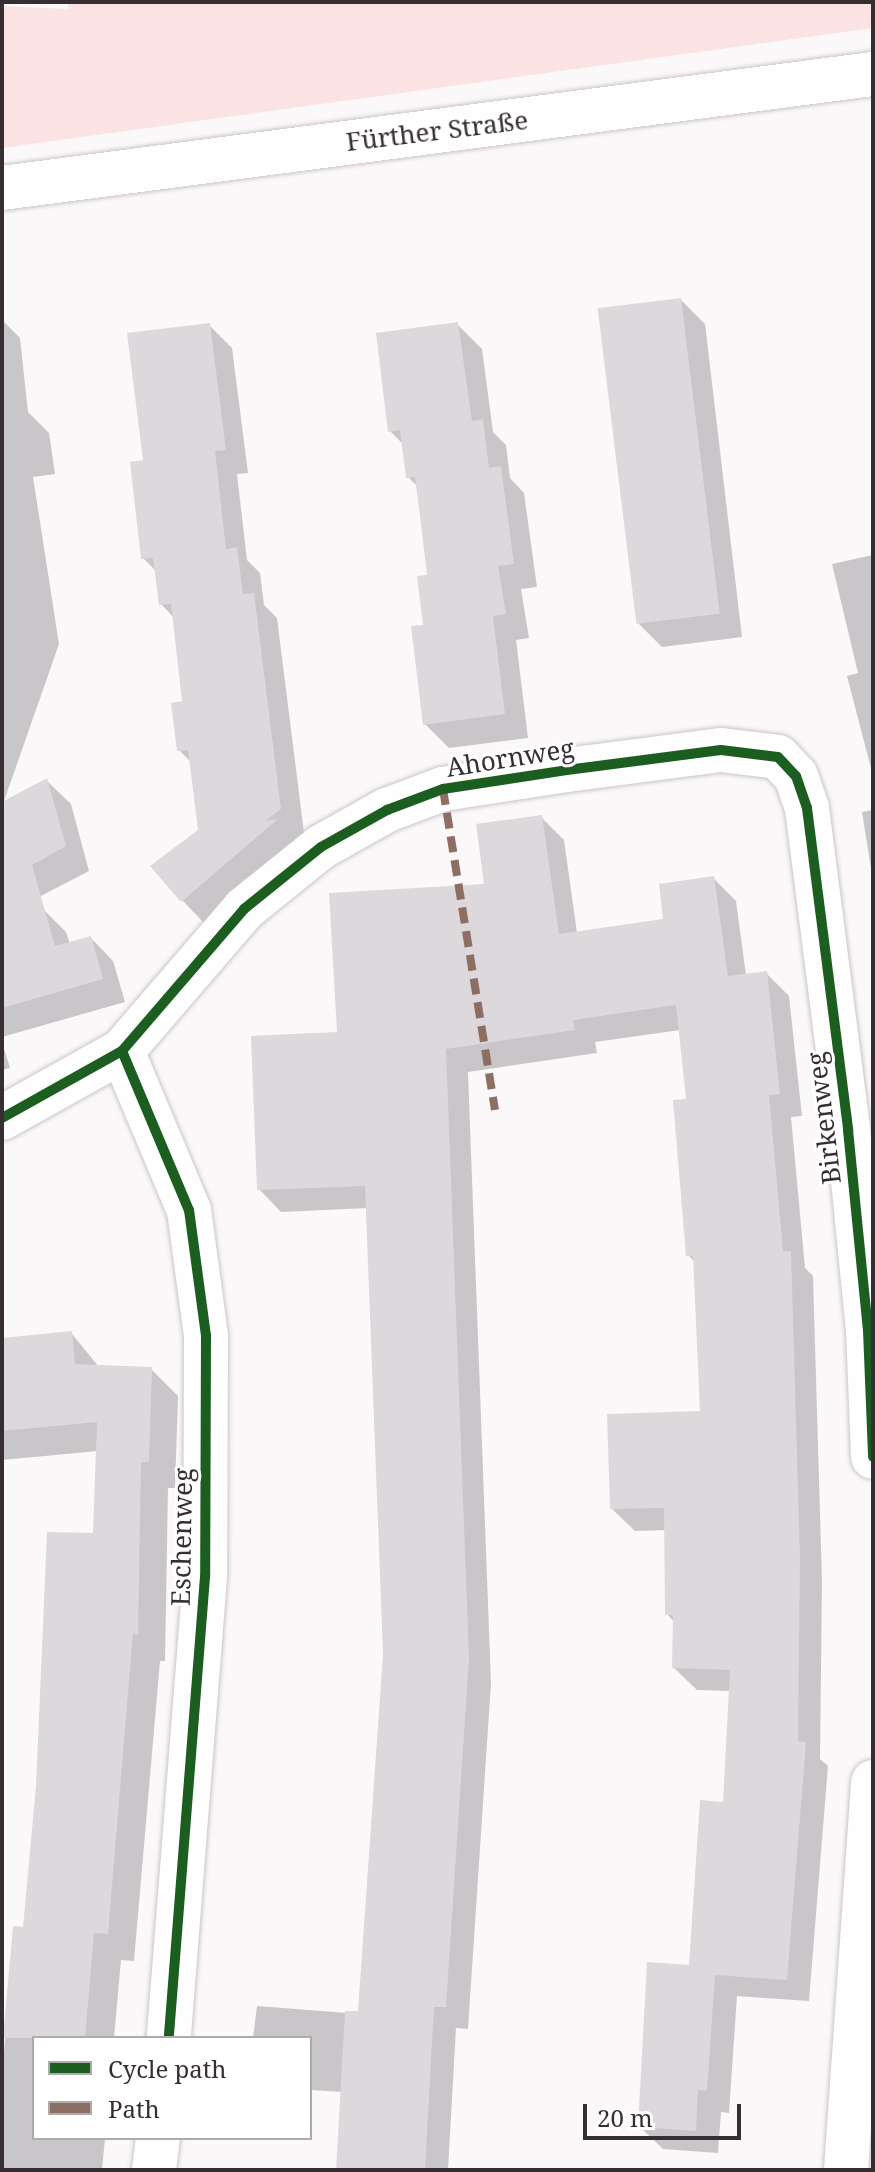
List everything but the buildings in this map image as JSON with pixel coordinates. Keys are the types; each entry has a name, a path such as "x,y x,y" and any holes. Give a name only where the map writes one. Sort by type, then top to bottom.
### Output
{"street":[{"name":"Fürther Straße","path":"2,188 873,74"},
{"name":"Ahornweg","path":"2,1118 122,1051 244,909 321,847 387,810 443,789 721,750 778,757 796,776"},
{"name":"Birkenweg","path":"796,776 807,808 848,1130 868,1330 873,1457"},
{"name":"Eschenweg","path":"122,1051 189,1210 206,1336 202,1625 169,2036"},
{"path":"846,2170 873,1782"},
{"path":"154,2170 158,2140"}],"shaded area":[{"path":"69,2 873,2 873,28 2,148 2,6 67,9"}],"marked path":[{"path":"443,789 495,1110"}],"cycle path":[{"path":"2,1118 122,1051 244,909 321,847 387,810 443,789 567,770 721,750 778,757 796,776 807,808 848,1130 868,1330 873,1457"},
{"path":"122,1051 189,1210 206,1336 205,1577 169,2036"}]}
